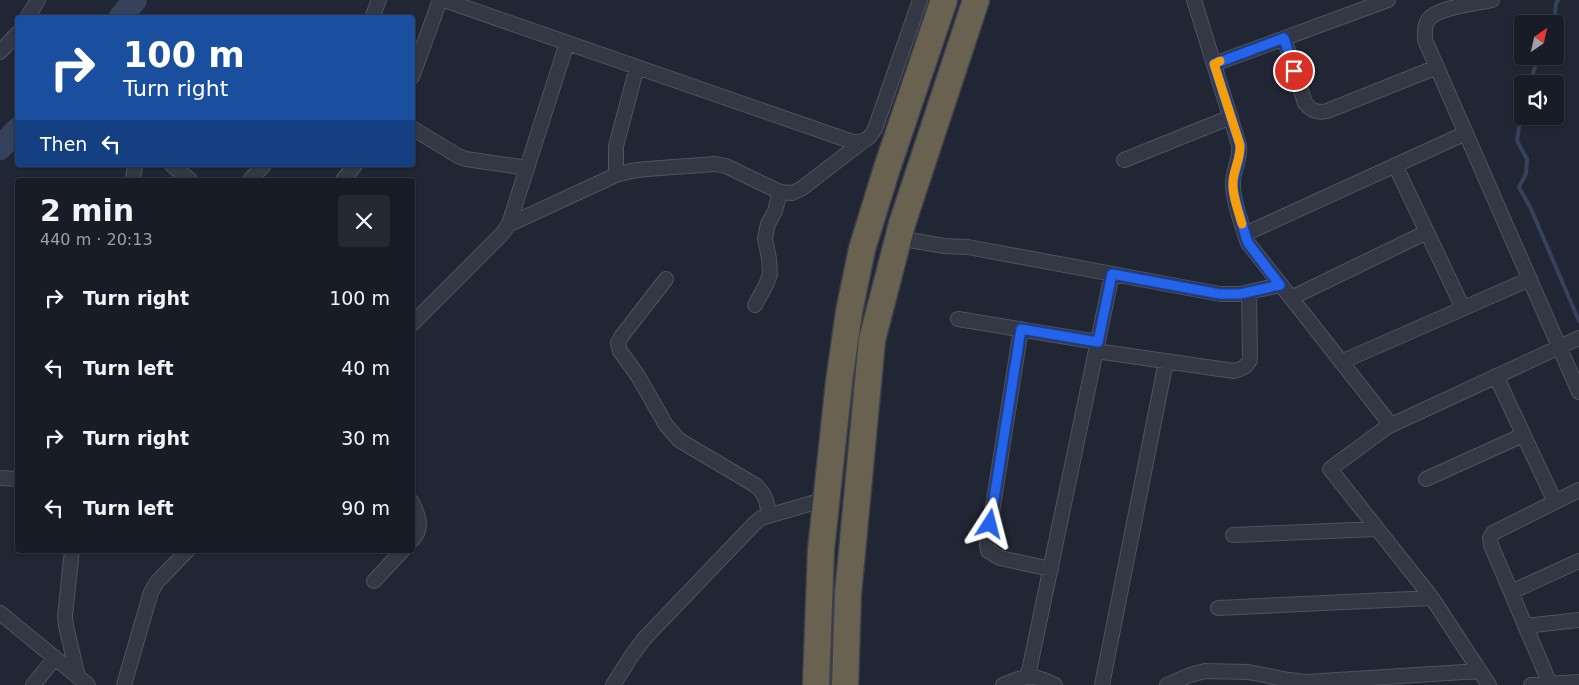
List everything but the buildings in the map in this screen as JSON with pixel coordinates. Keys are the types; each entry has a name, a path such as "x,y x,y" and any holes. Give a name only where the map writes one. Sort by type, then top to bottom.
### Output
{"highway":[{"path":"816,685 820,568 826,499 849,312 862,249 887,168 944,0"},
{"path":"845,685 848,594 872,340 898,238 976,0"}],"street":[{"path":"29,15 38,0"},
{"path":"373,15 379,0"},
{"path":"415,69 442,0 853,142 862,142"},
{"path":"508,225 616,175 647,169 715,164 726,166 780,192 792,193 801,189 862,142 870,138 875,129 920,0"},
{"path":"1194,0 1240,145 1233,190 1245,234 1253,251 1391,425"},
{"path":"1214,64 1388,0"},
{"path":"1492,0 1439,12 1426,22 1424,30 1426,40 1579,392"},
{"path":"0,52 15,36"},
{"path":"1284,38 1305,103 1310,109 1318,113 1437,67"},
{"path":"415,321 502,234 508,225 567,43"},
{"path":"616,175 616,146 637,67"},
{"path":"1124,160 1231,117"},
{"path":"415,130 466,159 527,168"},
{"path":"1245,234 1466,132"},
{"path":"1396,165 1464,308"},
{"path":"174,167 188,178"},
{"path":"252,178 262,167"},
{"path":"344,178 353,167"},
{"path":"755,305 766,286 770,274 770,259 765,238 780,192"},
{"path":"1291,298 1427,232"},
{"path":"898,238 944,246 968,247 1220,294 1240,294 1280,285"},
{"path":"1028,676 1112,274"},
{"path":"666,279 620,337 618,343 620,351 638,376 666,425 679,440 755,485 766,497 770,516"},
{"path":"1341,362 1530,279"},
{"path":"958,318 1021,329 1166,361 1234,371 1241,370 1247,366 1250,360 1249,292"},
{"path":"1021,329 987,544 988,551 1000,558 1050,569"},
{"path":"1489,685 1432,598 1330,468 1391,425 1577,339"},
{"path":"1102,685 1166,361"},
{"path":"1496,376 1555,502"},
{"path":"1426,479 1523,435"},
{"path":"0,478 15,479"},
{"path":"1550,684 1490,545 1490,538 1493,533 1579,490"},
{"path":"613,685 644,639 754,524 761,518 826,499"},
{"path":"415,509 420,526 415,537"},
{"path":"1233,535 1378,529"},
{"path":"72,553 65,616 66,626 83,681"},
{"path":"124,685 151,592 157,582 185,553"},
{"path":"374,581 400,553"},
{"path":"1511,592 1579,561"},
{"path":"1218,608 1432,598"},
{"path":"0,613 83,681"},
{"path":"1525,626 1579,620"},
{"path":"33,685 55,658"},
{"path":"1167,685 1205,671 1248,672 1306,682 1480,671"},
{"path":"1004,685 1028,676 1042,678 1055,685"},
{"path":"1531,685 1579,682"}],"waterway":[{"path":"122,15 135,0"},
{"path":"1555,15 1558,0"},
{"path":"1533,75 1535,65"},
{"path":"1519,125 1517,141 1527,159 1526,174 1519,187 1531,209 1579,321"},
{"path":"0,148 15,132"}],"slow traffic":[{"path":"1220,61 1214,64 1240,145 1233,190 1242,224"}],"route":[{"path":"990,524 1021,329 1098,342 1112,274 1231,295 1280,285 1253,251 1245,234 1233,190 1240,145 1214,64 1284,38 1294,71"}]}
